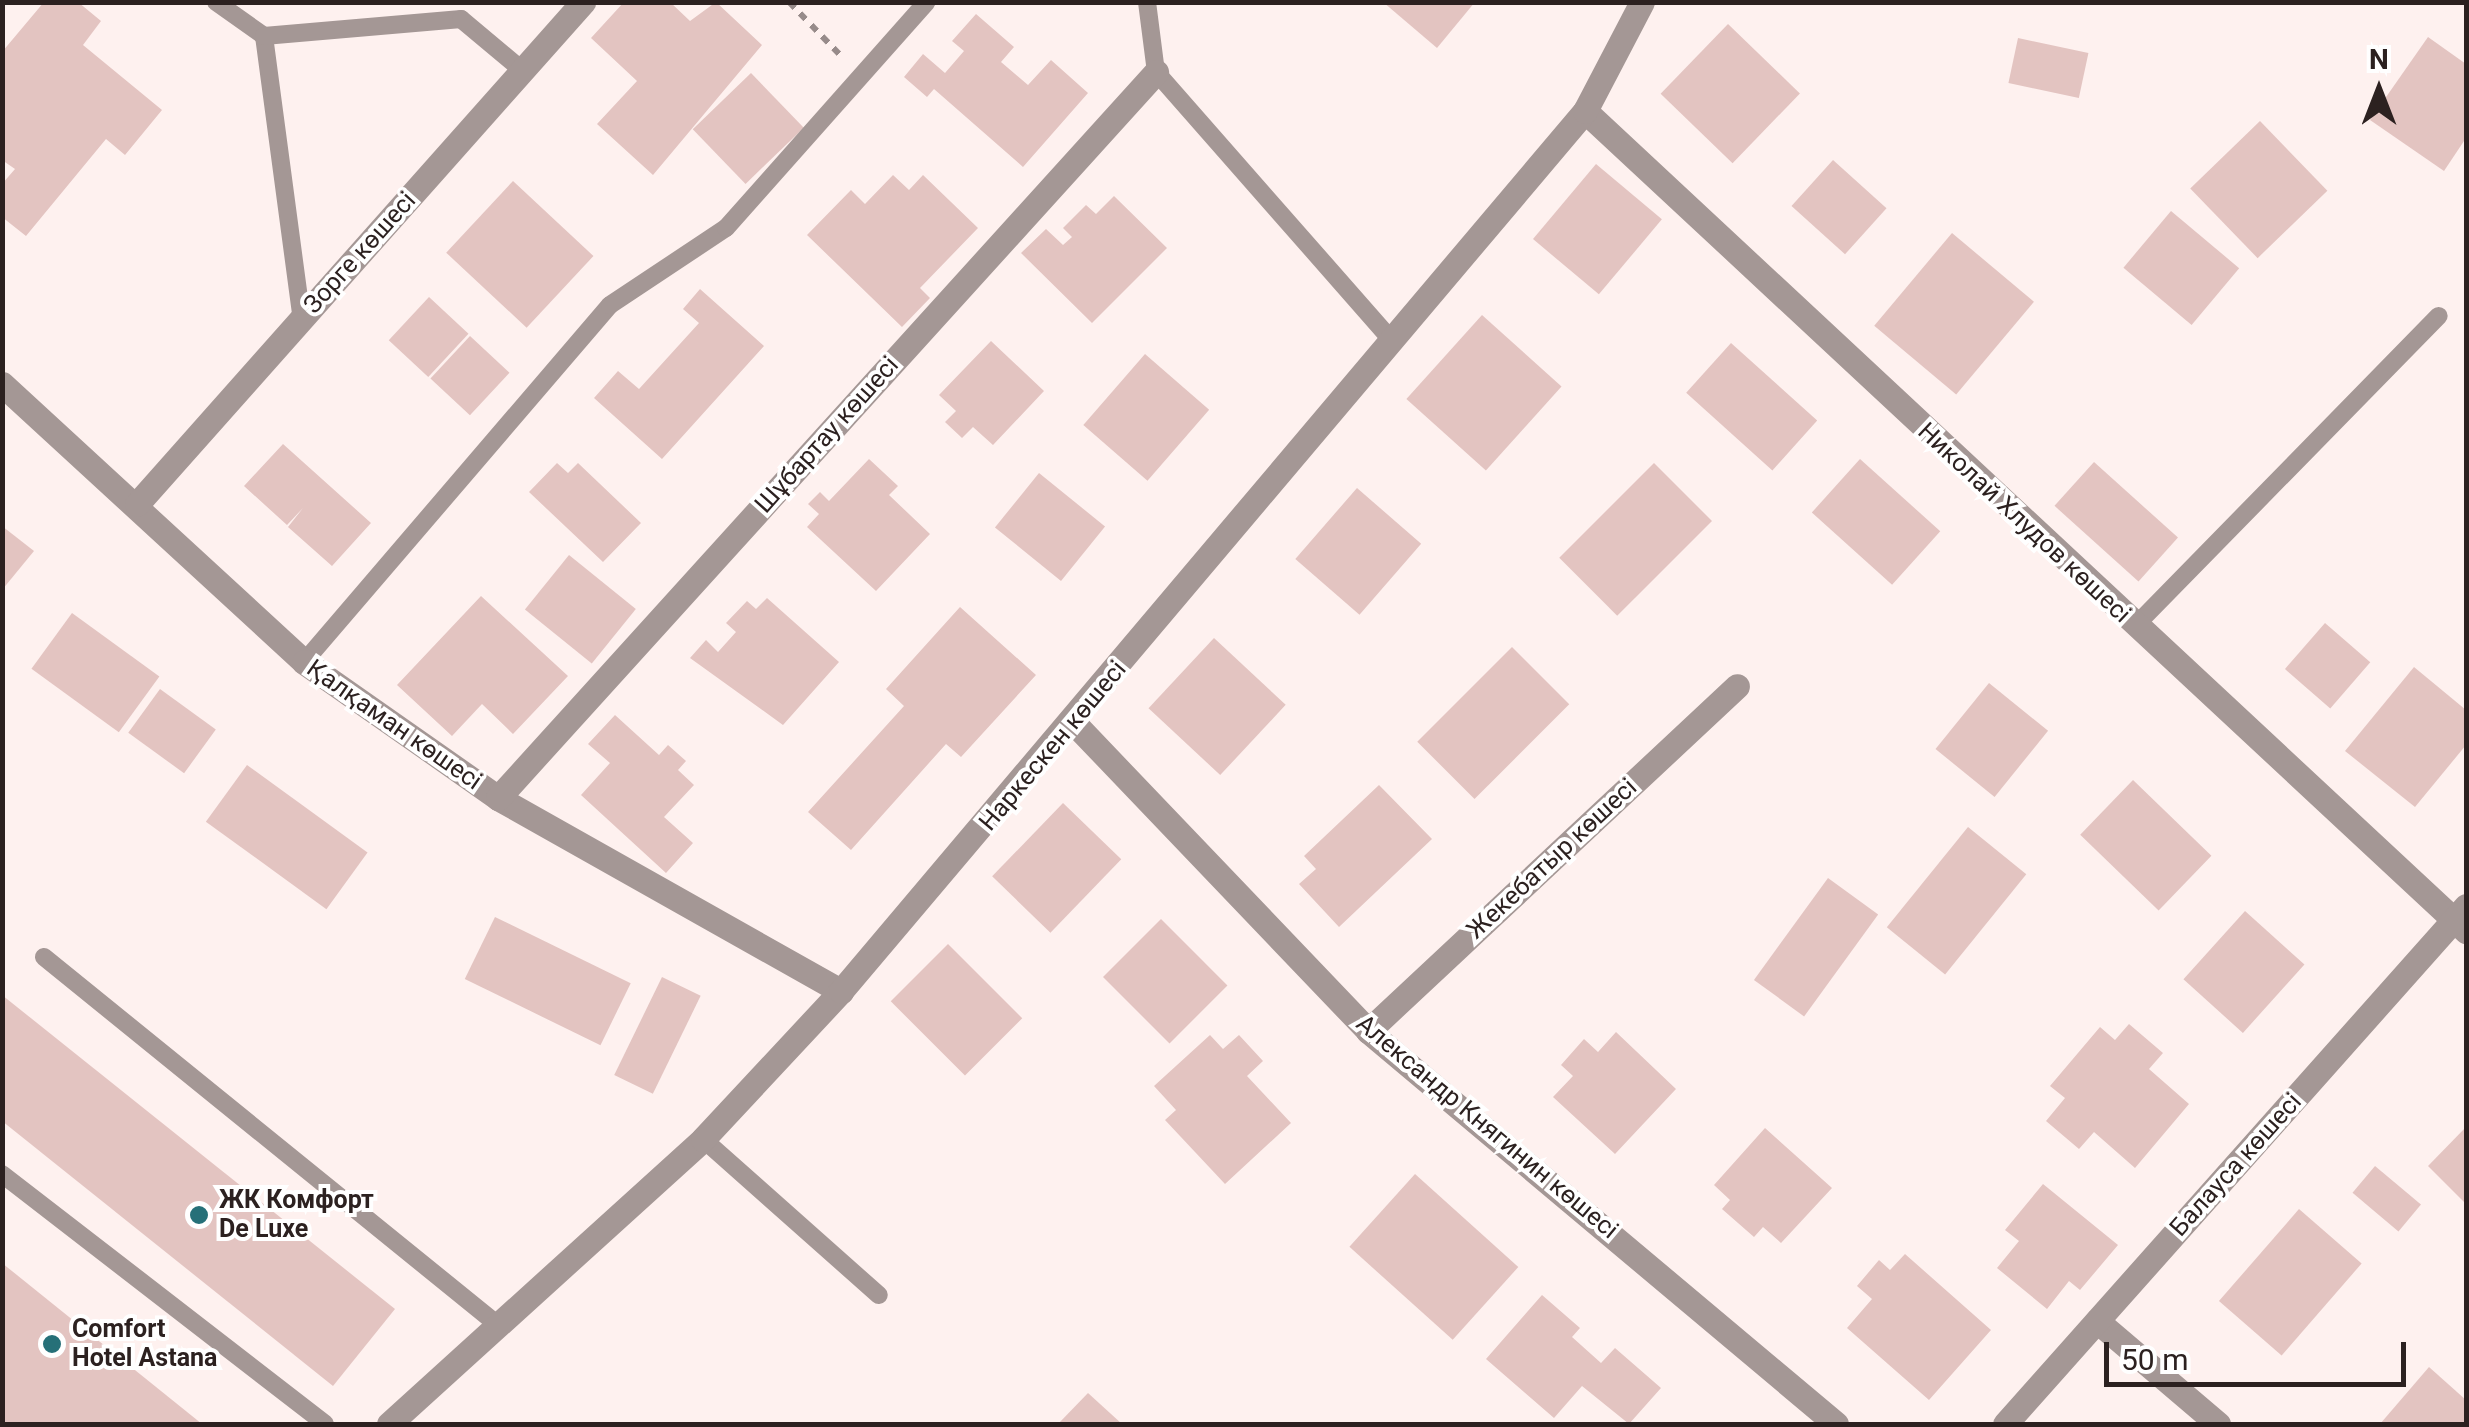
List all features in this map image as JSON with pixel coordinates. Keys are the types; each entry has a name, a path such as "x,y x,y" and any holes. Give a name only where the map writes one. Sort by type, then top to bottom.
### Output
{"street":[{"name":"Зорге көшесі","path":"137,504 583,2"},
{"name":"Наркескен көшесі","path":"389,1424 704,1139 841,991 1074,723 1390,338 1585,111 1642,2"},
{"name":"Шұбартау көшесі","path":"498,798 1156,72"},
{"name":"Николай Хлудов көшесі","path":"1585,111 2135,626 2462,919"},
{"name":"Қалқаман көшесі","path":"2,384 137,504 304,662 498,798 841,991"},
{"name":"Жекебатыр көшесі","path":"1368,1031 1737,686"},
{"name":"Александр Княгинин көшесі","path":"1074,723 1368,1031 1836,1424"},
{"name":"Балауса көшесі","path":"2005,1424 2462,919"},
{"path":"2097,1321 2218,1424"}],"lane":[{"path":"216,2 264,36 358,23 461,19 522,70"},
{"path":"358,23 374,2"},
{"path":"304,662 610,304 726,228 927,2"},
{"path":"1146,2 1156,72 1390,338"},
{"path":"264,36 302,319"},
{"path":"2135,626 2439,316"},
{"path":"44,957 498,1325"},
{"path":"704,1139 879,1296"},
{"path":"2,1174 325,1424"}],"path":[{"path":"789,2 861,76"}],"building":[{"path":"44,2 78,2 101,21 83,45 162,110 125,155 106,139 26,236 2,217 2,184 15,169 2,160 2,52"},
{"path":"624,2 670,2 690,21 716,2 762,45 653,175 597,124 637,81 591,38"},
{"path":"1383,2 1475,2 1437,48"},
{"path":"976,14 1014,47 1001,62 1028,85 1051,60 1088,93 1023,167 934,89 927,97 904,77 923,54 945,73 964,51 952,41"},
{"path":"1728,24 1800,93 1733,163 1661,94"},
{"path":"2428,37 2466,64 2466,138 2444,171 2370,120"},
{"path":"2018,38 2088,53 2079,98 2008,83"},
{"path":"751,73 804,128 746,184 693,129"},
{"path":"2260,121 2327,191 2258,258 2190,188"},
{"path":"1833,160 1887,208 1845,254 1792,206"},
{"path":"1596,164 1662,219 1599,294 1533,239"},
{"path":"893,175 909,190 923,175 978,228 920,288 930,298 902,327 807,235 851,190 865,204"},
{"path":"513,181 593,256 527,328 446,253"},
{"path":"1114,196 1167,248 1092,323 1021,253 1046,229 1063,245 1072,237 1063,228 1086,205 1096,214"},
{"path":"2171,211 2239,268 2192,325 2123,268"},
{"path":"1952,233 2034,302 1956,394 1874,326"},
{"path":"700,289 764,346 662,459 594,398 618,371 639,389 699,323 683,309"},
{"path":"429,297 468,334 428,377 389,340"},
{"path":"1482,315 1562,387 1486,471 1406,399"},
{"path":"470,336 509,373 470,415 430,378"},
{"path":"991,341 1044,391 993,445 973,427 962,438 945,422 956,411 939,395"},
{"path":"1731,343 1817,421 1772,470 1686,393"},
{"path":"1145,354 1209,410 1147,481 1083,425"},
{"path":"283,444 371,523 332,566 288,527 303,508 287,525 244,486"},
{"path":"869,459 898,486 889,495 930,534 876,591 807,527 819,514 808,504 820,492 829,501"},
{"path":"1860,459 1940,531 1892,585 1812,513"},
{"path":"2094,462 2178,538 2138,581 2055,506"},
{"path":"557,463 568,473 578,463 641,523 603,562 529,492"},
{"path":"1654,463 1712,521 1617,616 1559,558"},
{"path":"1039,473 1105,526 1061,581 995,527"},
{"path":"1357,488 1421,544 1359,615 1295,559"},
{"path":"2,526 34,551 2,590"},
{"path":"569,555 636,609 592,664 525,609"},
{"path":"481,596 568,676 513,734 482,704 452,736 397,685"},
{"path":"767,598 839,662 783,725 690,658 706,640 718,652 736,632 726,623 747,601 756,609"},
{"path":"960,607 1036,675 961,757 946,744 851,850 808,812 904,706 886,689"},
{"path":"72,613 159,676 119,732 31,669"},
{"path":"2325,623 2370,662 2330,708 2285,669"},
{"path":"1214,638 1286,705 1220,775 1149,708"},
{"path":"1512,647 1569,704 1475,799 1417,742"},
{"path":"2414,667 2466,710 2466,745 2415,807 2345,751"},
{"path":"1989,683 2048,731 1995,797 1936,749"},
{"path":"160,689 216,730 184,773 128,733"},
{"path":"615,715 659,755 668,745 686,761 678,770 694,785 664,817 693,843 666,873 581,795 610,763 588,744"},
{"path":"247,765 368,853 326,909 206,822"},
{"path":"2133,780 2211,856 2159,910 2080,835"},
{"path":"1379,785 1432,839 1339,927 1299,884 1316,869 1304,856"},
{"path":"1063,803 1121,859 1050,933 992,876"},
{"path":"1968,827 2026,874 1945,974 1887,927"},
{"path":"1828,878 1878,914 1804,1016 1754,980"},
{"path":"2245,911 2304,965 2243,1033 2183,979"},
{"path":"495,917 631,983 600,1045 465,979"},
{"path":"1161,919 1227,985 1169,1043 1103,977"},
{"path":"948,944 1022,1018 965,1076 891,1001"},
{"path":"662,977 701,996 653,1094 614,1075"},
{"name":"ЖК Комфорт De Luxe","path":"2,995 395,1309 333,1386 2,1121"},
{"path":"2129,1024 2163,1053 2149,1069 2189,1104 2135,1168 2094,1132 2079,1149 2046,1121 2065,1098 2050,1086 2100,1027 2115,1040"},
{"path":"1616,1032 1676,1089 1615,1154 1553,1097 1573,1076 1561,1065 1584,1039 1598,1052"},
{"path":"1210,1035 1223,1049 1239,1035 1263,1061 1247,1076 1291,1123 1225,1184 1165,1120 1176,1110 1154,1086"},
{"path":"2466,1127 2466,1204 2428,1166"},
{"path":"1765,1128 1832,1188 1781,1243 1763,1227 1754,1237 1722,1209 1730,1200 1714,1185"},
{"path":"2375,1166 2421,1205 2398,1231 2353,1193"},
{"path":"1415,1174 1518,1267 1453,1340 1349,1247"},
{"path":"2043,1184 2118,1245 2080,1290 2069,1281 2047,1309 1997,1268 2019,1241 2005,1230"},
{"path":"2299,1209 2362,1263 2282,1356 2219,1301"},
{"path":"1905,1254 1991,1330 1929,1400 1847,1328 1872,1299 1857,1286 1879,1260 1890,1270"},
{"name":"Comfort Hotel Astana","path":"2,1263 202,1424 2,1424"},
{"path":"1542,1295 1580,1328 1572,1337 1601,1363 1615,1348 1661,1388 1629,1424 1582,1386 1554,1418 1486,1359"},
{"path":"2429,1367 2466,1400 2466,1424 2380,1424"},
{"path":"1088,1393 1122,1424 1058,1424"}],"place":[{"name":"ЖК Комфорт De Luxe","path":"199,1215"},
{"name":"Comfort Hotel Astana","path":"52,1344"}]}
